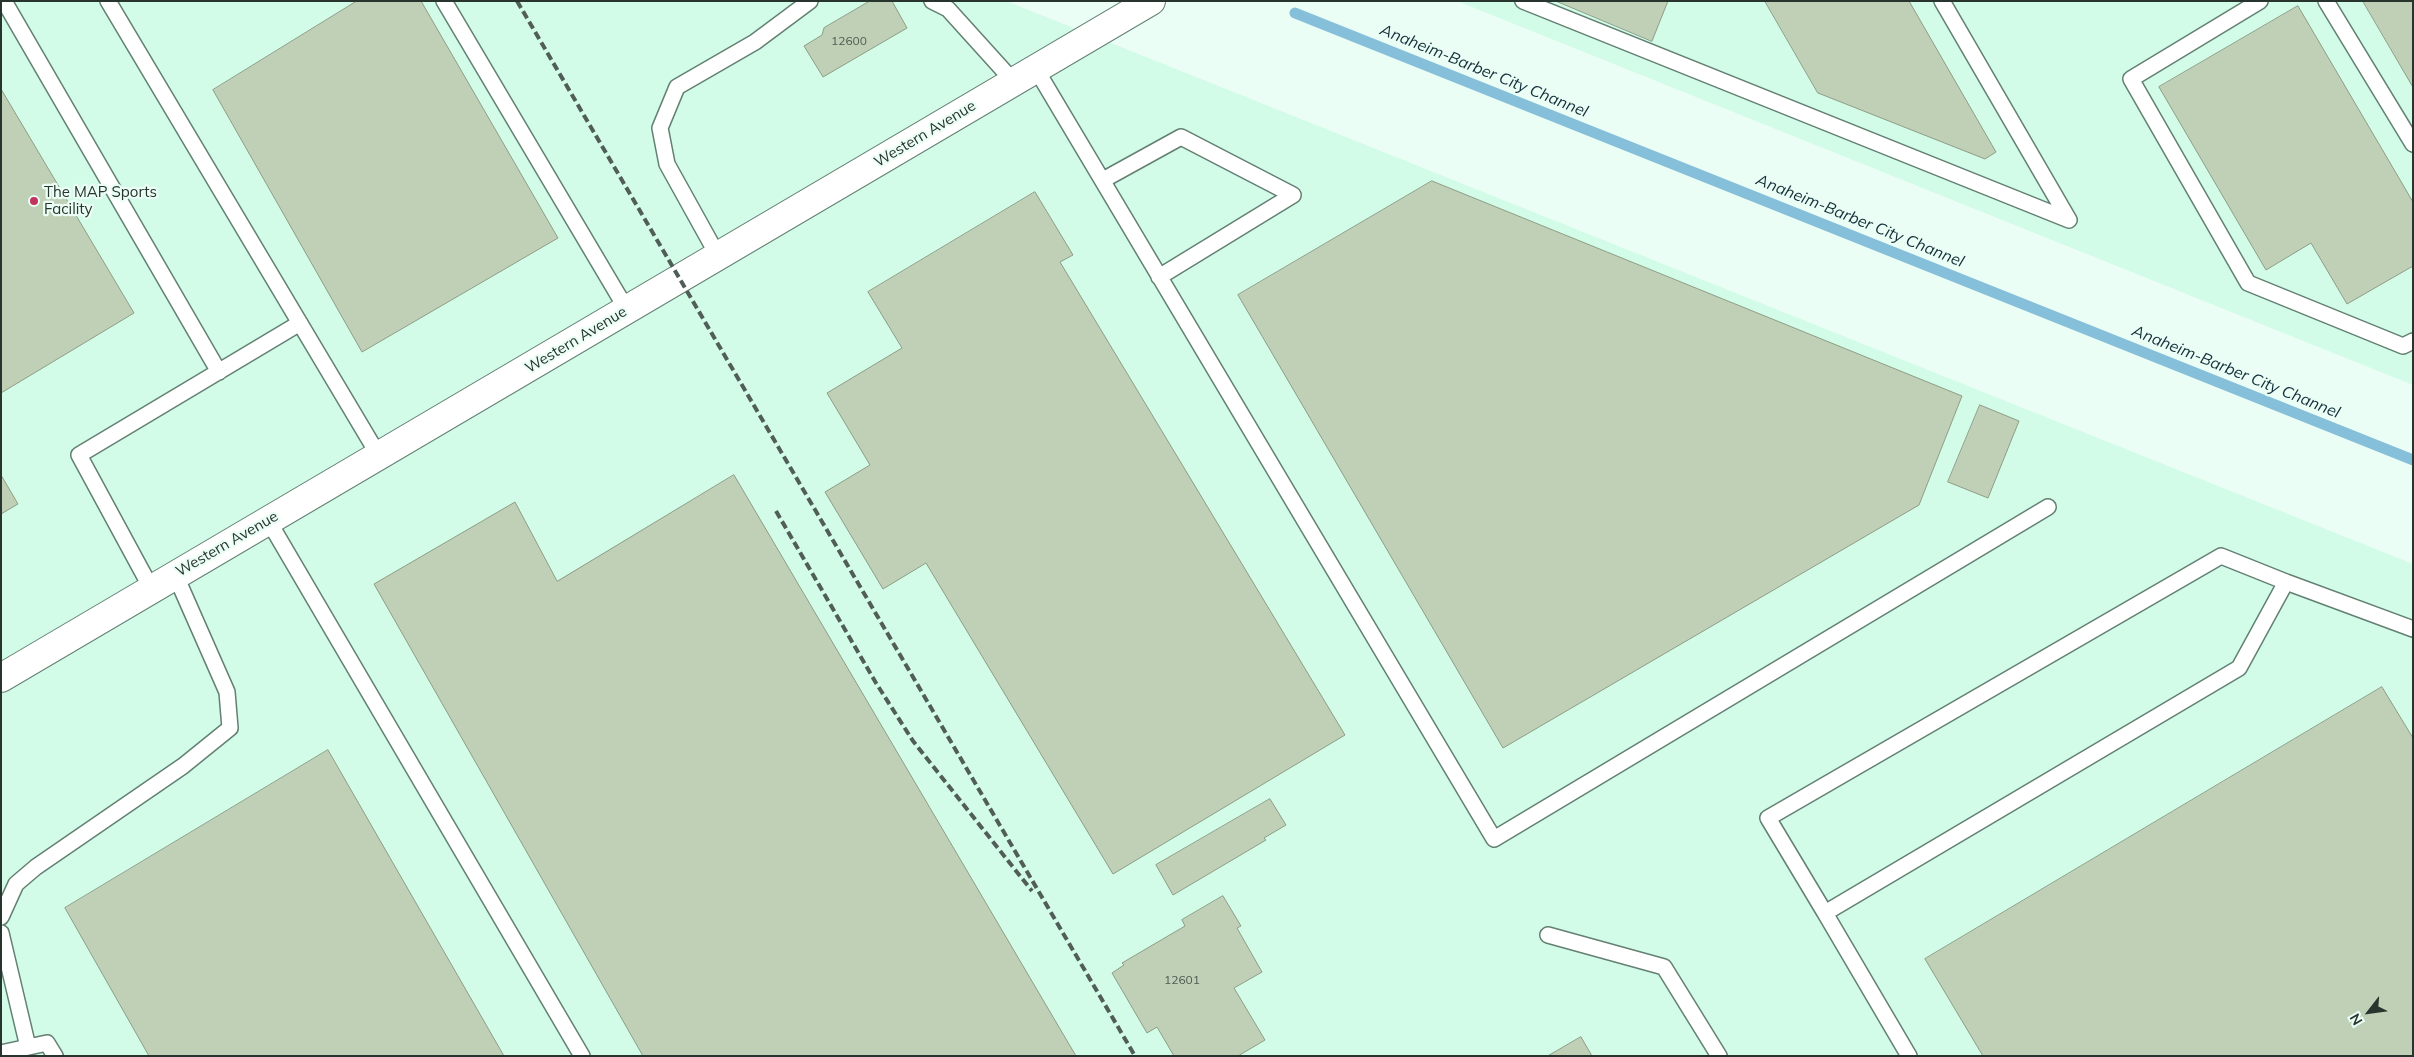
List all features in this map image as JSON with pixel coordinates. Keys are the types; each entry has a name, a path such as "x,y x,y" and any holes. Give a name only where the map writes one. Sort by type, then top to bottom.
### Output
{"street":[{"name":"Western Avenue","path":"1,678 1151,1"}],"lane":[{"path":"4,1 219,372"},
{"path":"108,1 379,456"},
{"path":"444,1 627,310"},
{"path":"718,256 667,164 660,128 677,87 755,42 810,1"},
{"path":"932,1 948,9 1025,75 1103,180 1494,839 2048,507"},
{"path":"1523,1 2069,220 1942,1"},
{"path":"2260,1 2130,79 2248,283 2404,346 2413,341"},
{"path":"2326,1 2413,144"},
{"path":"1103,180 1181,137 1293,195 1159,277"},
{"path":"151,588 79,455 300,323"},
{"path":"268,520 582,1056"},
{"path":"1909,1056 1768,818 2221,556 2413,630"},
{"path":"1,917 16,884 36,867 183,766 230,728 227,692 175,574"},
{"path":"1825,913 2239,668 2286,582"},
{"path":"1,933 28,1047"},
{"path":"1548,935 1664,966 1719,1056"},
{"path":"1,1053 47,1043 55,1056"}],"shaded area":[{"path":"1,1 1006,1 2413,564 2413,1056 1,1056"},
{"path":"1457,1 2413,1 2413,385"}],"building":[{"path":"357,1 421,1 558,238 362,352 213,90"},
{"path":"870,1 892,1 907,28 823,77 804,46 822,35 824,28"},
{"path":"1556,1 1668,1 1652,41"},
{"path":"1765,1 1909,1 1996,152 1985,159 1818,93"},
{"path":"2363,1 2413,1 2413,87"},
{"path":"2298,6 2413,202 2413,266 2347,304 2311,243 2266,270 2159,87"},
{"name":"The MAP Sports Facility","path":"1,89 134,313 1,393"},
{"path":"1432,181 1962,396 1919,505 1503,748 1238,295"},
{"path":"1035,192 1073,255 1060,262 1345,735 1113,874 926,563 883,589 825,492 870,465 827,393 902,348 868,292"},
{"path":"1980,405 2019,421 1988,498 1948,482"},
{"path":"1,475 18,504 1,514"},
{"path":"734,475 1076,1056 643,1056 374,584 515,502 557,581"},
{"path":"2382,687 2413,738 2413,1056 1983,1056 1925,959"},
{"path":"328,750 504,1056 149,1056 65,908"},
{"path":"1270,799 1286,825 1264,838 1266,840 1173,895 1156,865"},
{"path":"1223,896 1241,926 1237,928 1262,972 1234,988 1265,1040 1238,1056 1174,1056 1157,1027 1147,1033 1112,973 1124,965 1122,963 1185,926 1182,920"},
{"path":"1581,1037 1592,1056 1548,1056"}],"waterway":[{"name":"Anaheim-Barber City Channel","path":"1295,13 2413,460"}],"railway":[{"path":"517,1 1135,1056"},
{"path":"776,511 876,683 913,741 1032,891"}],"place":[{"name":"The MAP Sports Facility","path":"34,201"}]}
